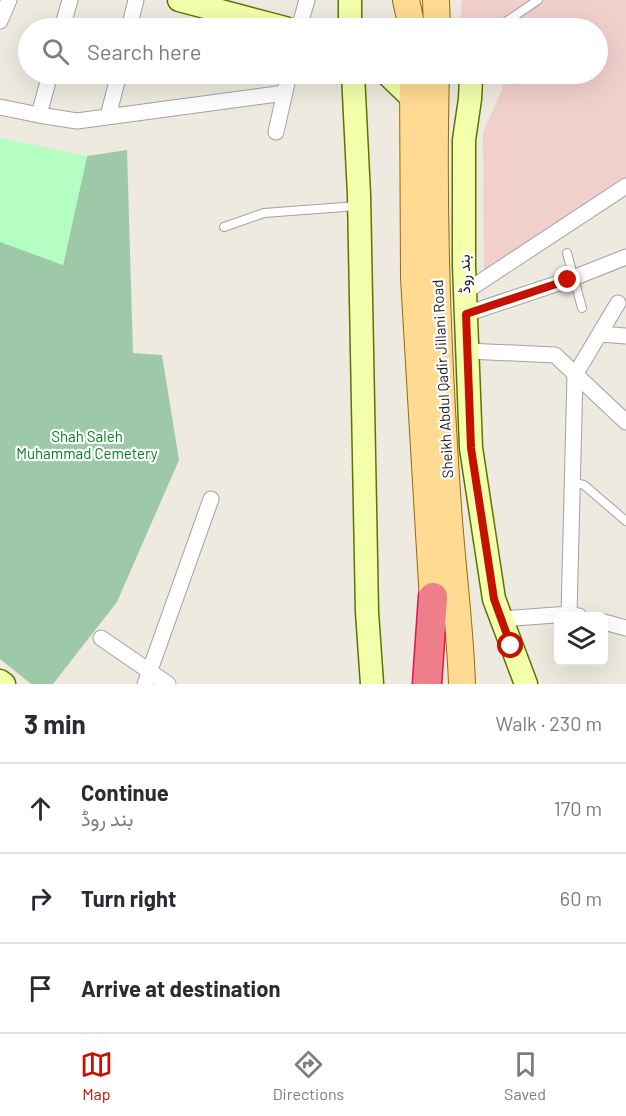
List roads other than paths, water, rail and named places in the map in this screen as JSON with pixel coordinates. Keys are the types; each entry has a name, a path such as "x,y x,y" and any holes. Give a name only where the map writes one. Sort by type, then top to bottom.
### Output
{"highway":[{"path":"427,684 433,597"}],"main road":[{"path":"179,0 247,18"},
{"path":"350,0 350,18"},
{"path":"406,0 410,18"},
{"path":"436,0 437,18"},
{"path":"353,84 359,206 365,517 372,684"},
{"path":"397,84 412,99"},
{"name":"Sheikh Abdul Qadir Jillani Road","path":"413,84 414,278 439,684"},
{"name":"Sheikh Abdul Qadir Jillani Road","path":"436,84 434,137 438,326 448,507 462,684"},
{"name":"بند روڈ","path":"471,84 464,141 465,303 471,448 494,599 526,684"},
{"path":"0,681 4,684"}],"street":[{"path":"0,21 9,0"},
{"path":"65,18 70,0"},
{"path":"132,18 136,0"},
{"path":"302,18 307,0"},
{"path":"39,115 47,84"},
{"path":"108,116 116,84"},
{"path":"276,132 287,84"},
{"path":"0,107 77,121 285,93"},
{"path":"465,303 626,186"},
{"path":"465,303 574,278 626,257"},
{"path":"574,612 575,375 618,303"},
{"path":"600,334 626,336"},
{"path":"467,351 555,356 626,422"},
{"path":"147,677 211,499"},
{"path":"501,620 554,616"},
{"path":"608,623 626,628"},
{"path":"101,638 147,677 168,684"}],"lane":[{"path":"512,18 538,0"},
{"path":"224,227 264,213 359,206"},
{"path":"567,253 582,308"},
{"path":"573,482 584,485 626,521"}],"park label":[{"name":"Shah Saleh Muhammad Cemetery","path":"87,444"}]}
